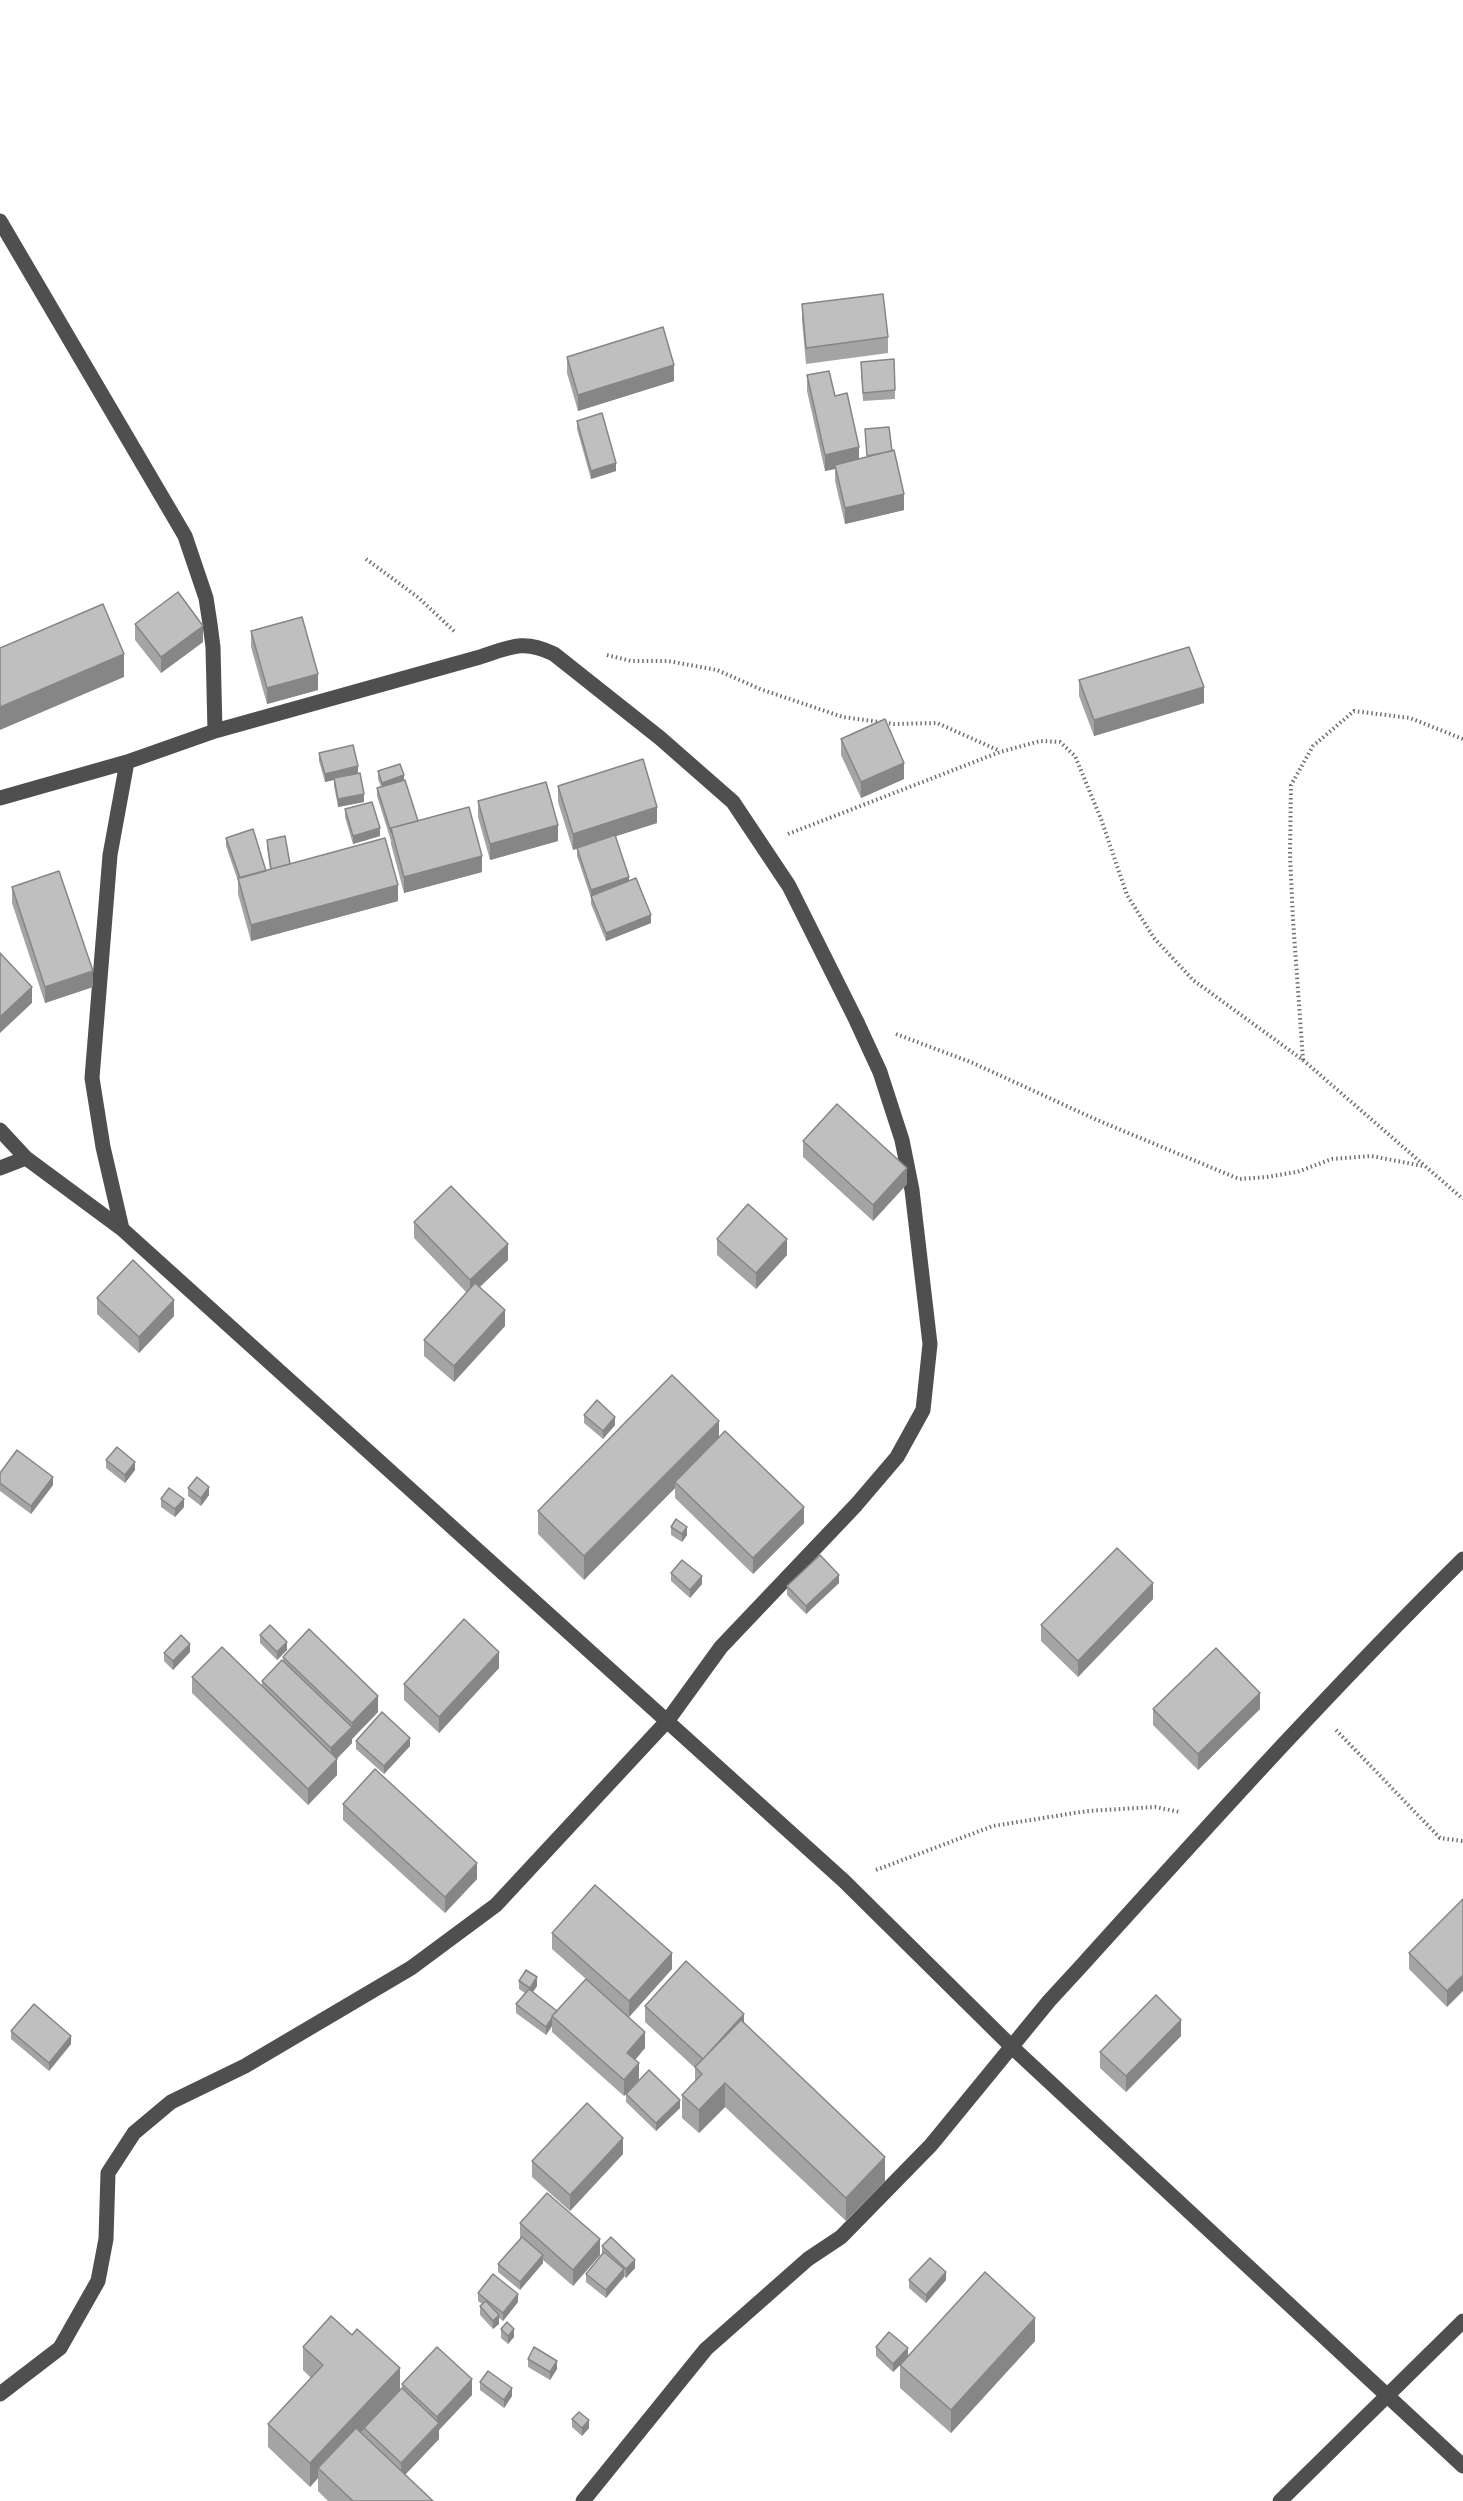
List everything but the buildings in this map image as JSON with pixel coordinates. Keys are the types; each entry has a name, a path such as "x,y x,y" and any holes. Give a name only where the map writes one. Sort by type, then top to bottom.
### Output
{"street":[{"path":"0,221 185,536 206,598 210,624 213,647 215,731"},
{"path":"0,798 127,762 215,731 480,657 518,644 539,646 554,654 660,738 733,802 789,886 856,1020 884,1083 902,1140 912,1190 930,1344 923,1410 897,1457 856,1505 720,1647 669,1720 496,1905 411,1968 245,2066 171,2102 134,2133 108,2173 106,2239 98,2281 60,2348 0,2394"},
{"path":"122,1229 103,1147 92,1078 110,855 127,762"},
{"path":"0,1130 26,1158 122,1229 669,1720 844,1881 1013,2048 1463,2466"},
{"path":"0,1168 26,1158"},
{"path":"583,2501 706,2349 808,2259 841,2236 931,2145 1013,2048 1049,2001 1316,1709 1380,1641 1463,1559"},
{"path":"1280,2501 1463,2321"}],"path":[{"path":"366,560 419,598 480,657"},
{"path":"599,653 631,661 668,661 717,670 760,689 843,717 894,724 937,723 1000,752"},
{"path":"1303,1060 1290,855 1291,785 1313,746 1354,711 1410,718 1463,739"},
{"path":"762,844 1000,752 1040,741 1060,742 1075,756 1101,819 1127,895 1154,938 1193,980 1303,1060 1463,1199"},
{"path":"856,1020 974,1063 1097,1120 1239,1179 1297,1172 1332,1159 1371,1156 1425,1166"},
{"path":"1316,1709 1440,1838 1463,1841"},
{"path":"844,1881 993,1826 1087,1811 1155,1807 1216,1819"}]}
